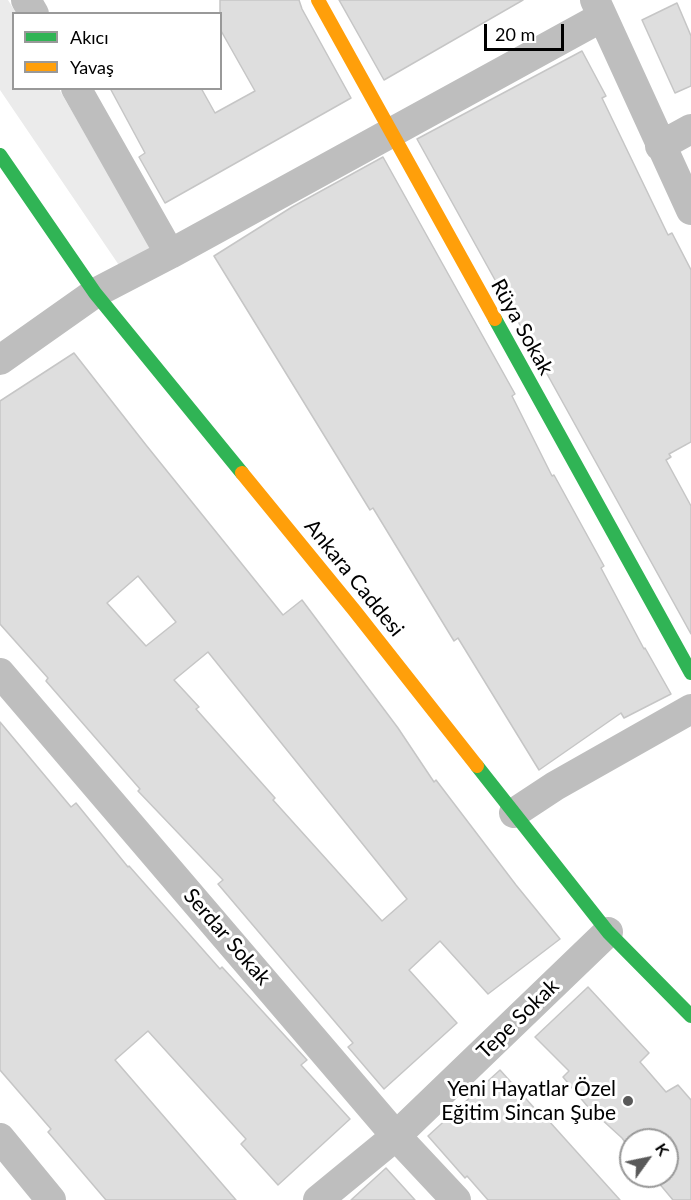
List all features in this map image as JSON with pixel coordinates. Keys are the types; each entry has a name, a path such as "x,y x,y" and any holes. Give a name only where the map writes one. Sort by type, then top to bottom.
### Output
{"main road":[{"name":"Rüya Sokak","path":"318,0 691,673"},
{"name":"Ankara Caddesi","path":"0,155 95,293 354,610 608,932 691,1016"}],"street":[{"path":"0,360 95,293 390,133 598,8 691,210"},
{"path":"77,90 170,254"},
{"path":"660,146 691,129"},
{"name":"Serdar Sokak","path":"0,673 396,1136 456,1200"},
{"path":"514,813 555,786 691,709"},
{"name":"Tepe Sokak","path":"318,1200 396,1136 608,932"},
{"path":"0,1138 51,1200"}],"shaded area":[{"path":"0,0 8,0 15,12 12,12 12,90 60,90 158,260 127,277 0,90"}],"building":[{"path":"220,0 299,0 351,98 165,203 139,157 145,153 111,90 202,90 215,113 255,91 222,33 222,12 220,12"},
{"path":"339,0 523,0 384,80"},
{"path":"677,3 691,36 691,86 675,93 642,20"},
{"path":"582,51 606,96 602,98 668,235 672,233 691,270 691,442 669,454 671,457 666,460 691,506 691,634 417,139"},
{"path":"383,157 515,394 512,396 552,476 554,475 604,566 601,568 671,694 624,718 621,713 539,770 458,638 454,641 373,508 370,510 214,256 292,207"},
{"path":"74,353 283,615 302,600 398,728 434,782 436,780 560,939 488,994 440,941 409,970 457,1023 384,1089 348,1047 353,1043 218,884 223,880 138,791 140,789 46,681 48,678 0,624 0,401","holes":["138,576 176,622 146,646 107,603","208,652 407,899 382,921 273,800 275,798 196,709 199,707 174,680"]},
{"path":"0,722 71,807 76,803 128,867 220,969 222,967 307,1060 301,1065 350,1119 278,1185 241,1144 246,1139 148,1031 115,1060 236,1200 106,1200 48,1132 51,1129 0,1070"},
{"path":"588,987 649,1053 640,1062 666,1092 678,1085 691,1100 691,1200 673,1200 663,1188 679,1188 679,1128 619,1128 619,1135 588,1107 563,1077 569,1071 535,1037"},
{"path":"500,1070 620,1200 488,1200 467,1176 465,1178 428,1136"},
{"path":"386,1168 415,1200 351,1200"}],"traffic: fast":[{"path":"0,155 95,293 242,473"},
{"path":"495,319 691,673"},
{"path":"477,766 608,932 691,1016"}],"traffic: slow":[{"path":"318,0 495,319"},
{"path":"242,473 477,766"}],"place":[{"name":"Yeni Hayatlar Özel Eğitim Sincan Şube","path":"628,1101"}]}
